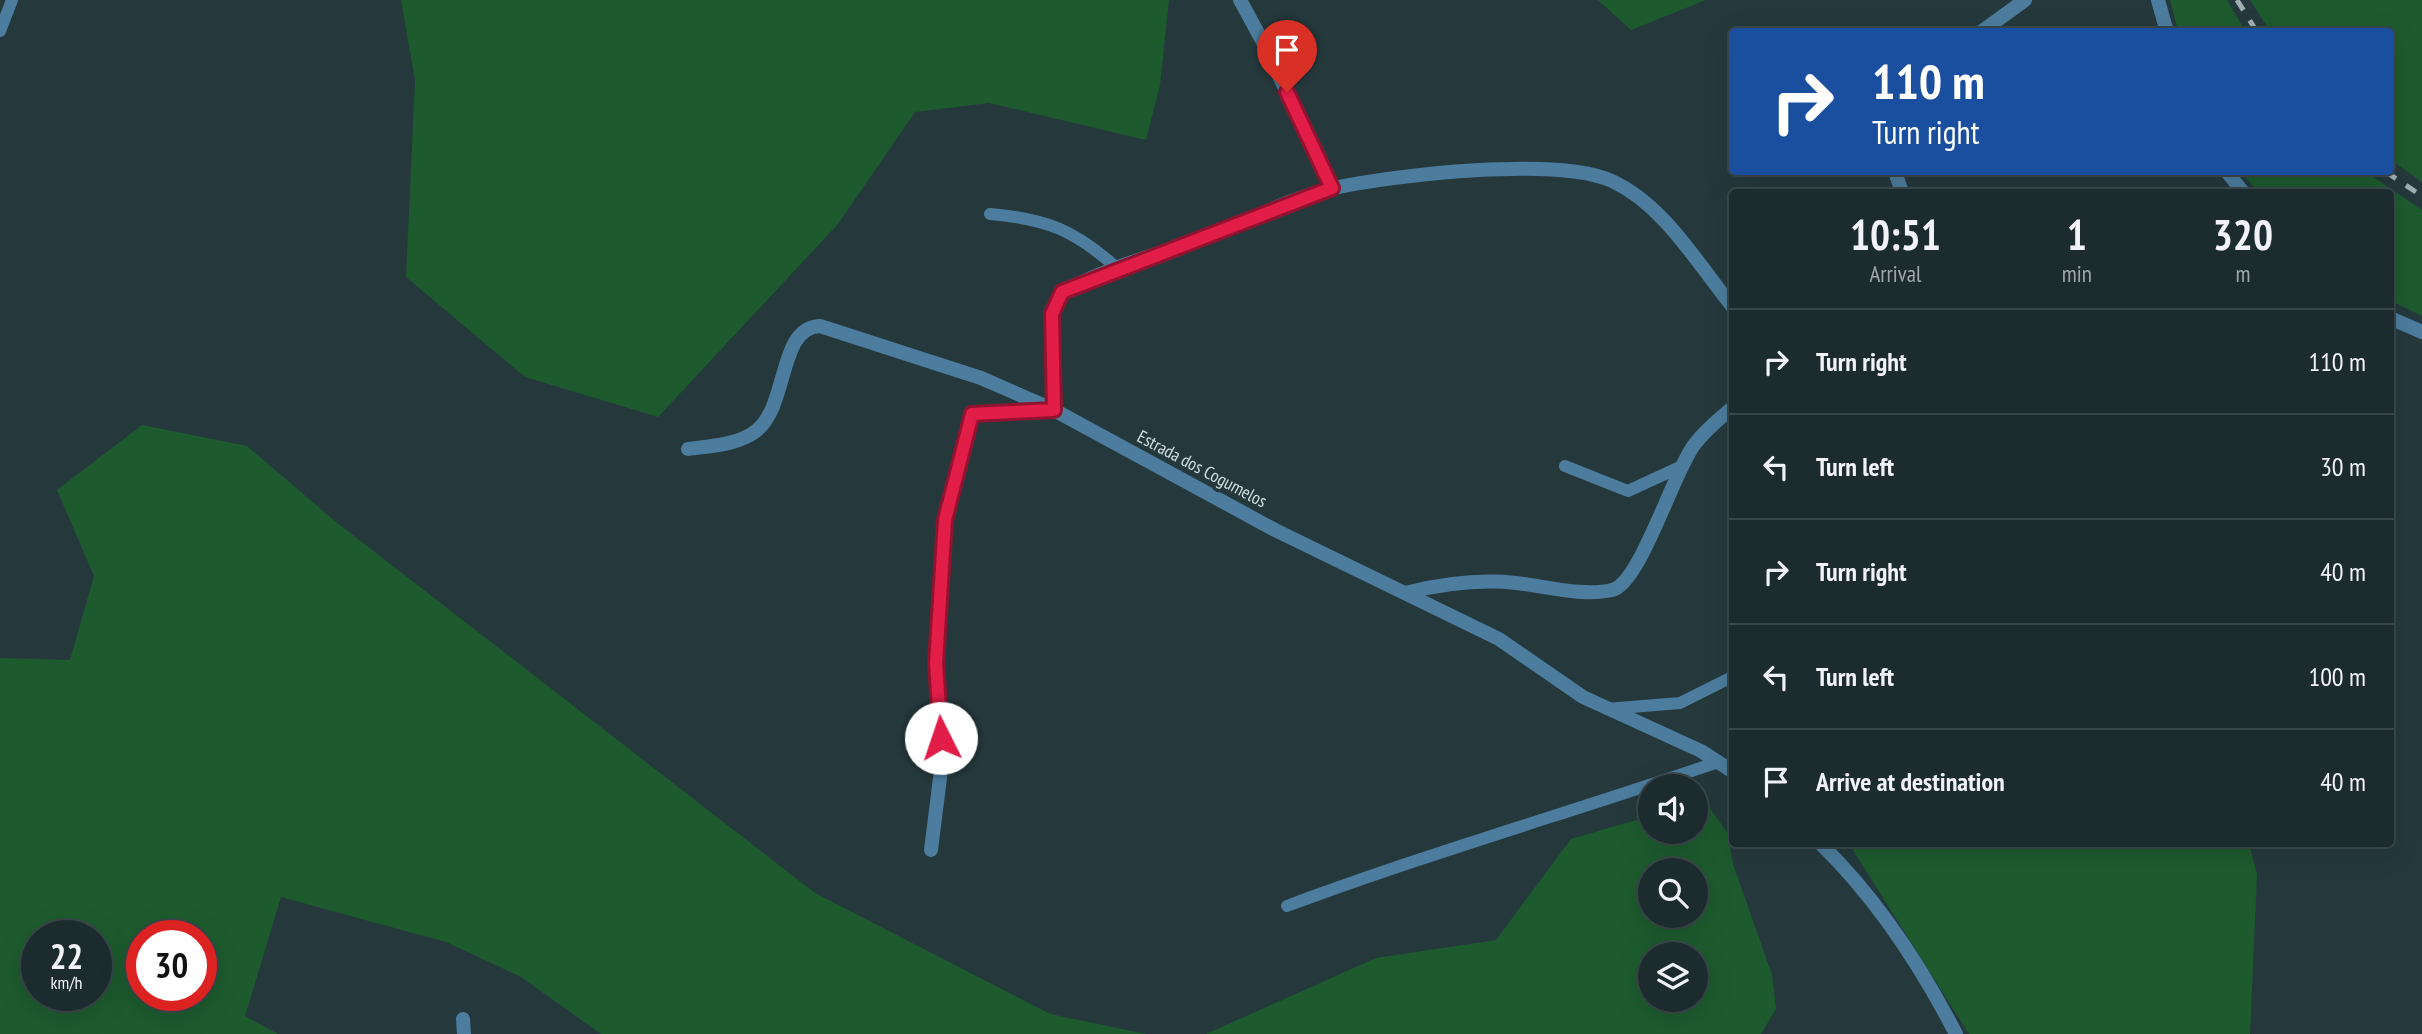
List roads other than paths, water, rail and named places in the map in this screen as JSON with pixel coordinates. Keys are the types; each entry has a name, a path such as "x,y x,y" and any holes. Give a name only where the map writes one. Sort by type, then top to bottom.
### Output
{"street":[{"path":"1240,0 1264,44 1332,188"},
{"path":"1986,28 2025,0"},
{"path":"2158,0 2166,28"},
{"path":"931,850 942,762 936,663 945,520 972,414 1054,410 1052,324 1057,298 1071,287 1332,188 1472,171 1572,171 1609,180 1631,191 1650,207 1729,302"},
{"path":"2229,175 2241,189"},
{"path":"2394,320 2422,332"},
{"name":"Estrada dos Cogumelos","path":"688,449 741,439 756,432 769,419 797,335 807,326 821,326 981,378 1054,410 1275,530 1499,639 1566,688 1729,769"},
{"path":"1405,593 1474,582 1611,591 1623,585 1631,574 1680,467 1694,444 1729,411"},
{"path":"1824,847 1870,898 1899,936 1956,1034"}],"lane":[{"path":"0,31 12,0"},
{"path":"990,214 1051,223 1077,235 1118,269"},
{"path":"1565,466 1628,491 1680,467"},
{"path":"1606,709 1680,703 1729,678"},
{"path":"1287,906 1389,868 1580,810 1718,762"}],"railway":[{"path":"2237,0 2254,28"},
{"path":"2390,175 2422,196"}]}
